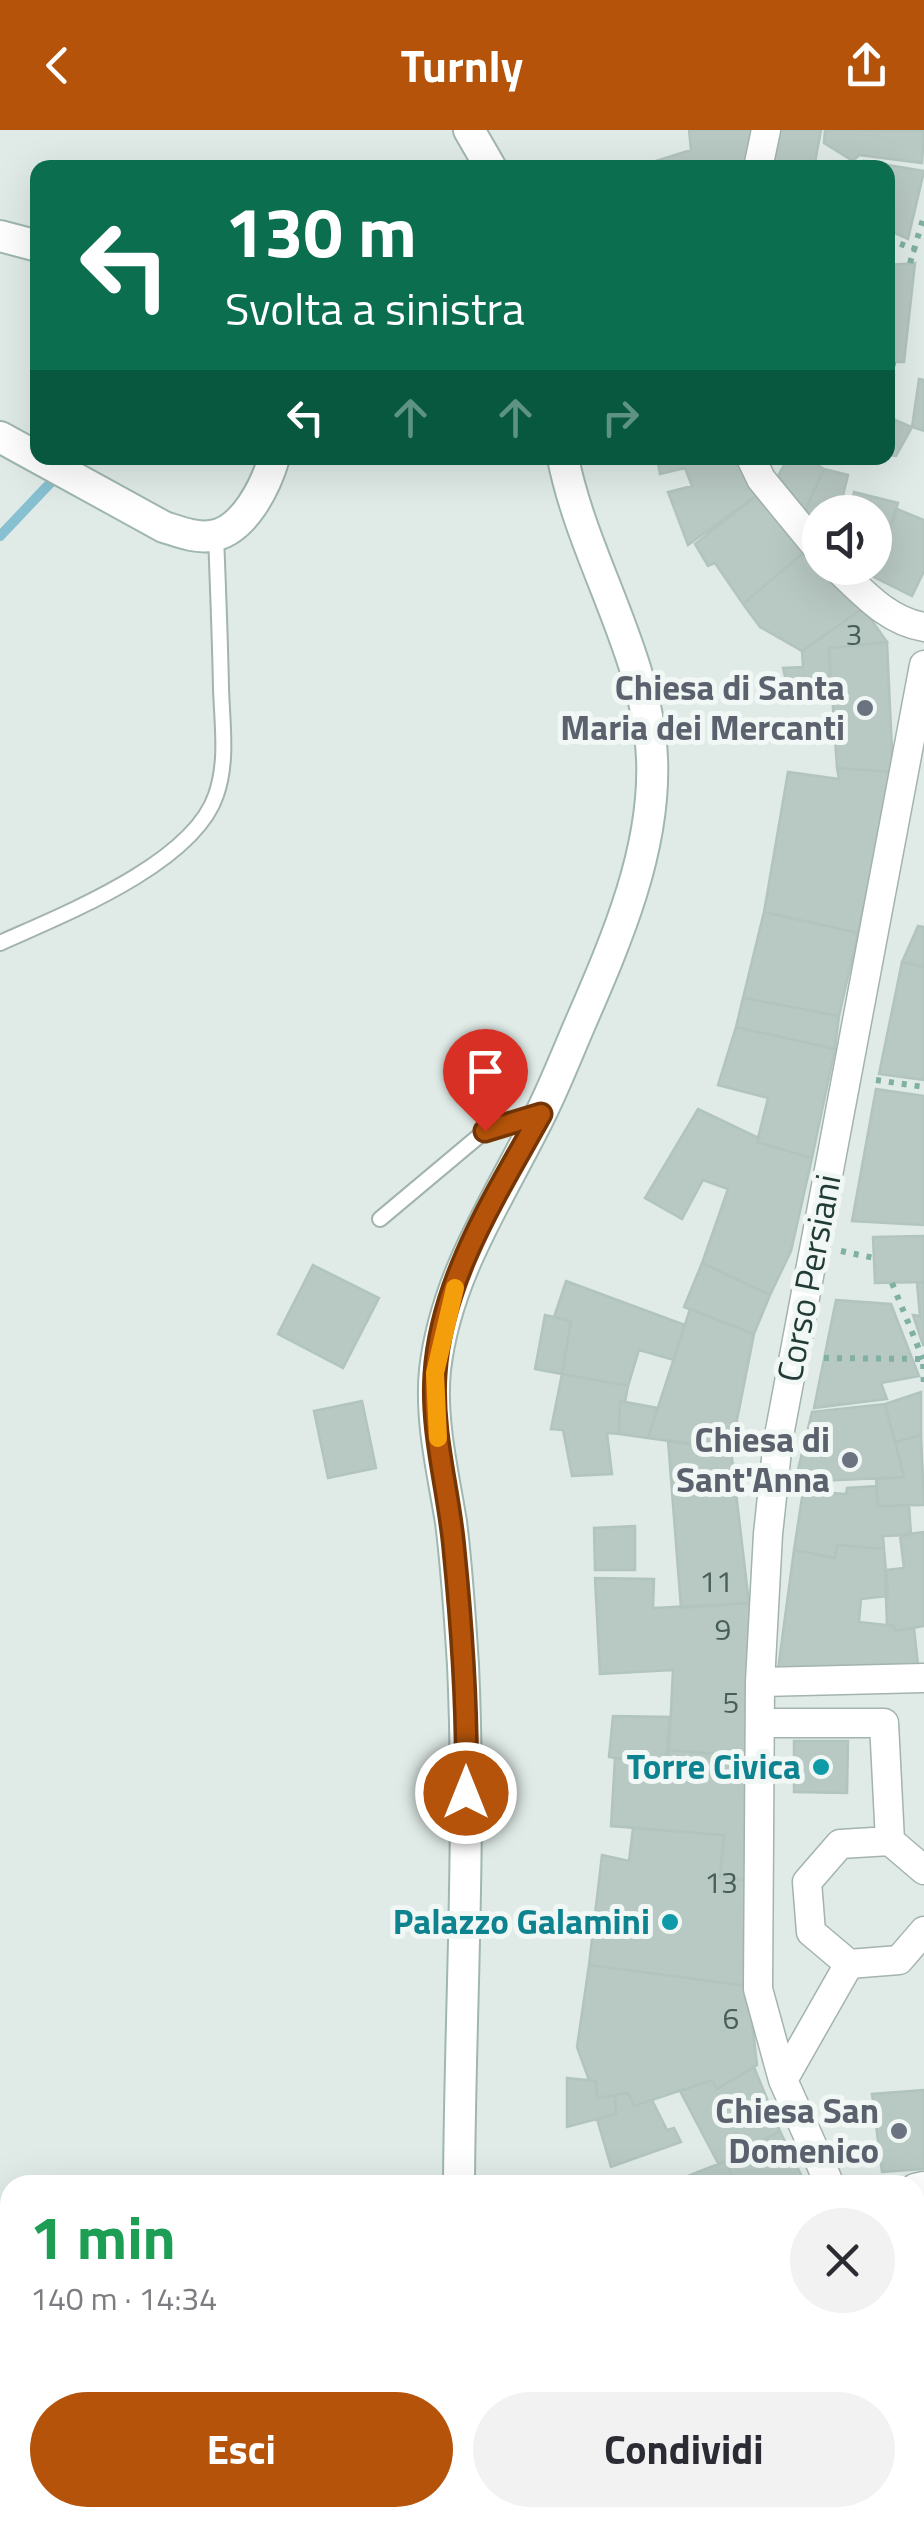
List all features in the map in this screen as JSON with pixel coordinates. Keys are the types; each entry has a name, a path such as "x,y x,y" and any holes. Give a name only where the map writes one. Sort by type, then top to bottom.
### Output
{"main road":[{"path":"469,130 486,160"},
{"path":"0,236 30,244"},
{"path":"0,437 30,453"},
{"path":"51,465 164,527 193,536 216,536 245,514 266,483 272,465"},
{"path":"459,2175 467,1754 454,1547 436,1416 435,1373 460,1269 541,1114 617,938 645,841 652,760 644,704 566,465"}],"street":[{"path":"760,160 766,130"},
{"path":"754,465 802,530"},
{"path":"855,585 879,608 909,624 924,627"},
{"name":"Corso Persiani","path":"825,2175 782,2080 758,1989 760,1682 768,1534 778,1440 924,665"},
{"path":"760,1682 924,1678"},
{"path":"760,1723 884,1724 890,1840 924,1870"},
{"path":"890,1840 840,1844 807,1882 811,1932 849,1964 899,1960 924,1931"},
{"path":"782,2080 849,1964"}],"lane":[{"path":"0,942 100,898 152,867 192,832 216,797 224,758 216,536"},
{"path":"380,1219 485,1131 541,1114"}],"path":[{"path":"910,263 924,216"},
{"path":"895,243 924,254"},
{"path":"848,1076 924,1088"},
{"path":"892,1283 922,1359 924,1389"},
{"path":"794,1358 922,1359"}],"building":[{"path":"689,130 761,130 752,160 659,160 691,150"},
{"path":"780,130 821,130 815,160 773,160"},
{"path":"825,130 924,130 922,163 859,155 851,160 824,143"},
{"path":"895,166 924,171 908,239 895,233"},
{"path":"915,263 904,362 895,362 895,264"},
{"path":"919,379 924,380 924,431 912,427"},
{"path":"895,420 912,427 895,456"},
{"path":"658,465 743,465 760,493 688,545 668,492 692,486 685,468 660,474"},
{"path":"784,465 817,465 824,469 812,495 802,495 802,507 778,476"},
{"path":"824,469 848,475 843,495 812,495"},
{"path":"760,493 802,542 802,554 743,604 715,563 708,566 695,544"},
{"path":"897,509 924,520 924,571 912,596 890,585 892,524"},
{"path":"802,554 802,585 841,585 863,608 802,651 760,627 743,604"},
{"path":"863,608 887,642 829,648 830,694 790,697 783,668 803,667 802,651"},
{"path":"887,642 893,772 837,768 829,648"},
{"path":"837,768 893,772 858,933 764,912 788,772 839,779"},
{"path":"764,912 858,933 839,1016 743,998"},
{"path":"918,926 924,927 924,967 902,962"},
{"path":"902,962 924,967 924,1080 879,1074"},
{"path":"743,998 839,1016 835,1049 736,1027"},
{"path":"736,1027 835,1049 812,1158 757,1142 768,1098 718,1085"},
{"path":"876,1089 924,1096 924,1225 852,1221"},
{"path":"698,1109 759,1138 757,1142 812,1158 791,1251 770,1295 702,1263 728,1189 703,1180 682,1219 645,1198"},
{"path":"924,1236 924,1282 875,1283 873,1237"},
{"path":"702,1263 770,1295 754,1334 684,1307"},
{"path":"313,1265 379,1298 343,1368 278,1334"},
{"path":"566,1281 685,1325 674,1360 639,1350 628,1386 562,1374 571,1321 554,1317"},
{"path":"924,1282 923,1345 913,1315 920,1316 917,1283"},
{"path":"836,1300 891,1304 919,1376 881,1383 887,1399 814,1408"},
{"path":"690,1309 754,1334 731,1450 648,1438"},
{"path":"545,1315 571,1321 562,1374 535,1369"},
{"path":"562,1374 628,1386 625,1402 620,1401 619,1434 607,1433 612,1474 572,1476 563,1430 551,1429"},
{"path":"921,1392 921,1435 895,1442 885,1404"},
{"path":"362,1401 376,1468 328,1478 314,1411"},
{"path":"620,1401 658,1408 648,1438 619,1434"},
{"name":"Chiesa di Sant'Anna","path":"885,1404 904,1477 795,1482 812,1412"},
{"path":"921,1435 924,1505 878,1506 876,1479 904,1477 895,1442"},
{"path":"668,1440 731,1450 749,1603 681,1608"},
{"path":"876,1486 878,1506 909,1506 911,1535 883,1536 884,1549 837,1545 835,1558 794,1550 803,1491 846,1494 847,1488"},
{"path":"635,1526 635,1570 595,1570 594,1528"},
{"path":"924,1532 924,1626 895,1631 894,1626 887,1625 885,1570 904,1568 900,1535"},
{"path":"837,1545 884,1549 888,1596 861,1599 859,1622 894,1626 895,1631 914,1628 919,1675 777,1677 794,1550 835,1558"},
{"path":"595,1578 654,1579 653,1608 754,1603 753,1757 669,1750 673,1670 600,1674"},
{"path":"613,1716 670,1717 665,1766 609,1757"},
{"name":"Torre Civica","path":"794,1741 848,1741 847,1793 794,1792"},
{"path":"669,1750 750,1757 746,1880 720,1877 724,1835 611,1826 615,1758 665,1766"},
{"name":"Palazzo Galamini","path":"633,1828 724,1835 720,1877 746,1880 748,1986 589,1965 602,1855 629,1861"},
{"path":"589,1965 748,1986 757,2065 717,2089 712,2080 634,2106 628,2093 597,2098 596,2081 589,2080 577,2047"},
{"path":"754,2067 780,2131 719,2165 680,2091 712,2080 717,2089"},
{"path":"567,2078 596,2081 597,2098 615,2095 616,2114 567,2127"},
{"path":"924,2090 924,2169 882,2172 872,2094"},
{"path":"628,2093 634,2106 652,2100 667,2130 674,2128 681,2142 611,2167 597,2119 616,2114 615,2095"},
{"path":"780,2131 801,2175 731,2175 726,2161"},
{"path":"726,2161 731,2175 690,2175"}],"waterway":[{"path":"0,536 67,465"}],"slow traffic":[{"path":"438,1438 435,1373 455,1288"}],"place":[{"name":"Chiesa di Santa Maria dei Mercanti","path":"865,708"},
{"name":"Chiesa di Sant'Anna","path":"850,1460"},
{"name":"Torre Civica","path":"821,1767"},
{"name":"Palazzo Galamini","path":"670,1922"},
{"name":"Chiesa San Domenico","path":"899,2131"}],"route":[{"path":"466,1793 462,1651 454,1547 436,1416 435,1373 460,1269 541,1114 485,1131"}]}
